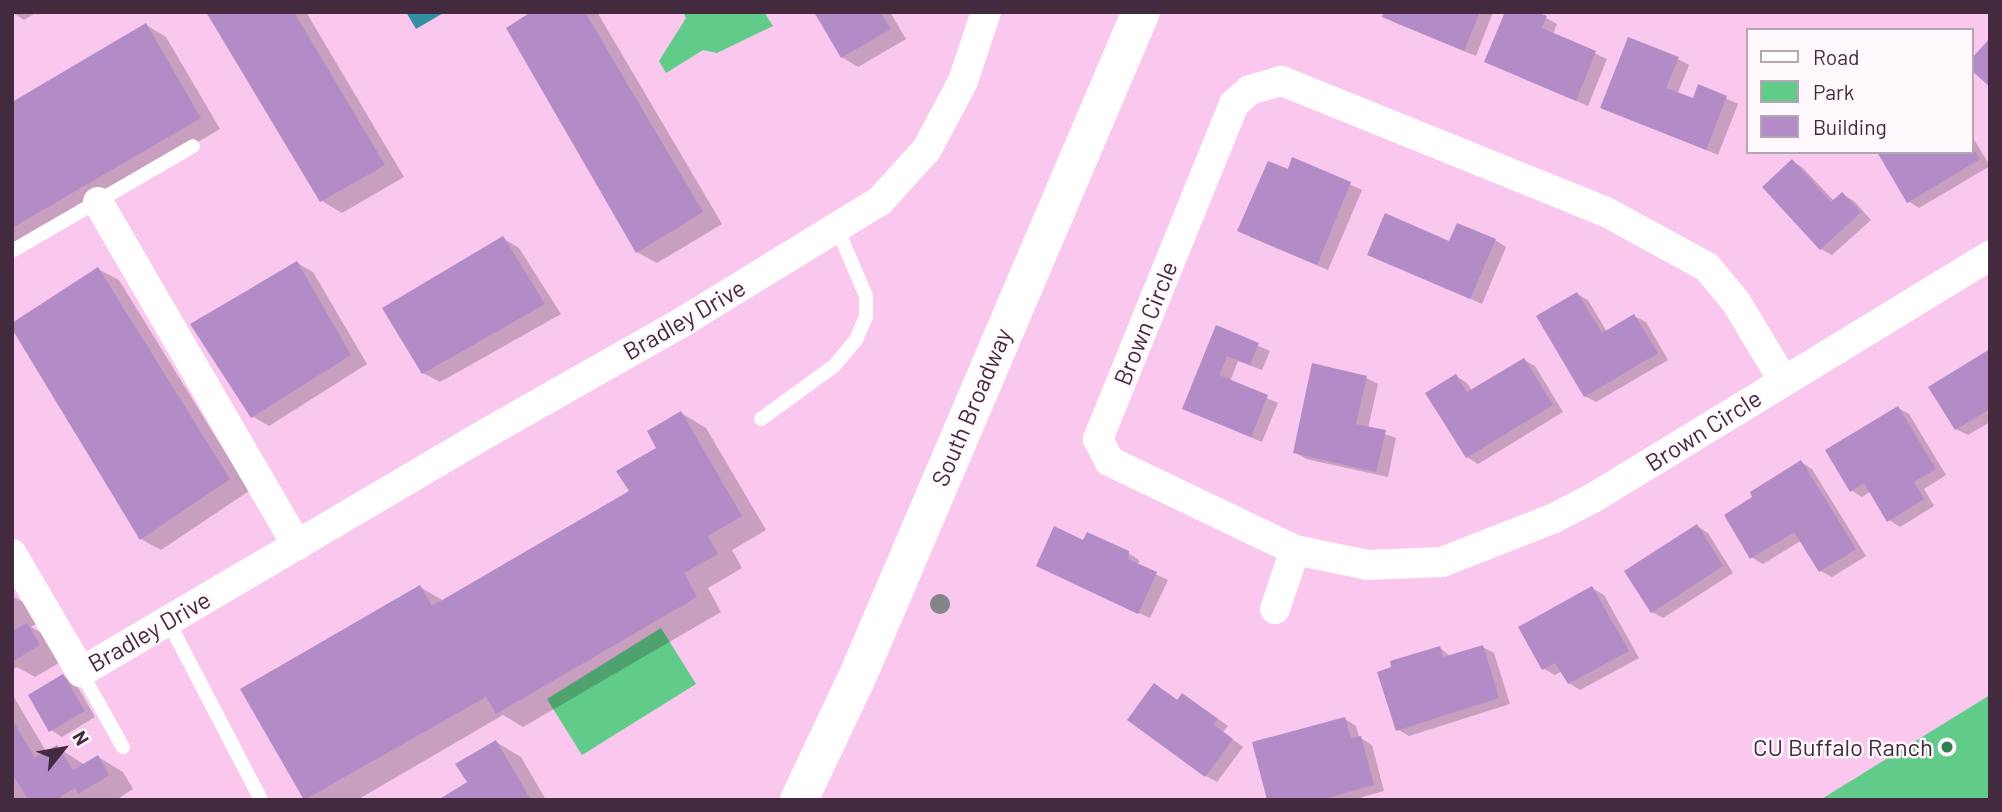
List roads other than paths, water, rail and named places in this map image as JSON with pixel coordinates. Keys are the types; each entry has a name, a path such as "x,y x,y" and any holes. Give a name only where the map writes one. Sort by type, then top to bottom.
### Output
{"highway":[{"name":"South Broadway","path":"799,800 859,673 1141,12"}],"street":[{"name":"Bradley Drive","path":"12,554 81,672 684,321 880,201 927,149 963,81 986,12"},
{"name":"Brown Circle","path":"1783,380 1736,302 1707,267 1606,212 1281,81 1250,90 1234,104 1098,439 1109,461 1296,550 1368,565 1442,562 1554,519 1594,498 1783,380 1990,256"},
{"path":"97,202 297,545"},
{"path":"1275,608 1296,550"}],"lane":[{"path":"12,251 193,146"},
{"path":"761,419 834,366 856,340 866,317 866,296 837,228"},
{"path":"168,621 261,800"},
{"path":"81,672 123,747"}],"water":[{"path":"406,12 445,12 416,29"}],"place":[{"name":"CU Buffalo Ranch","path":"1947,747"}]}
